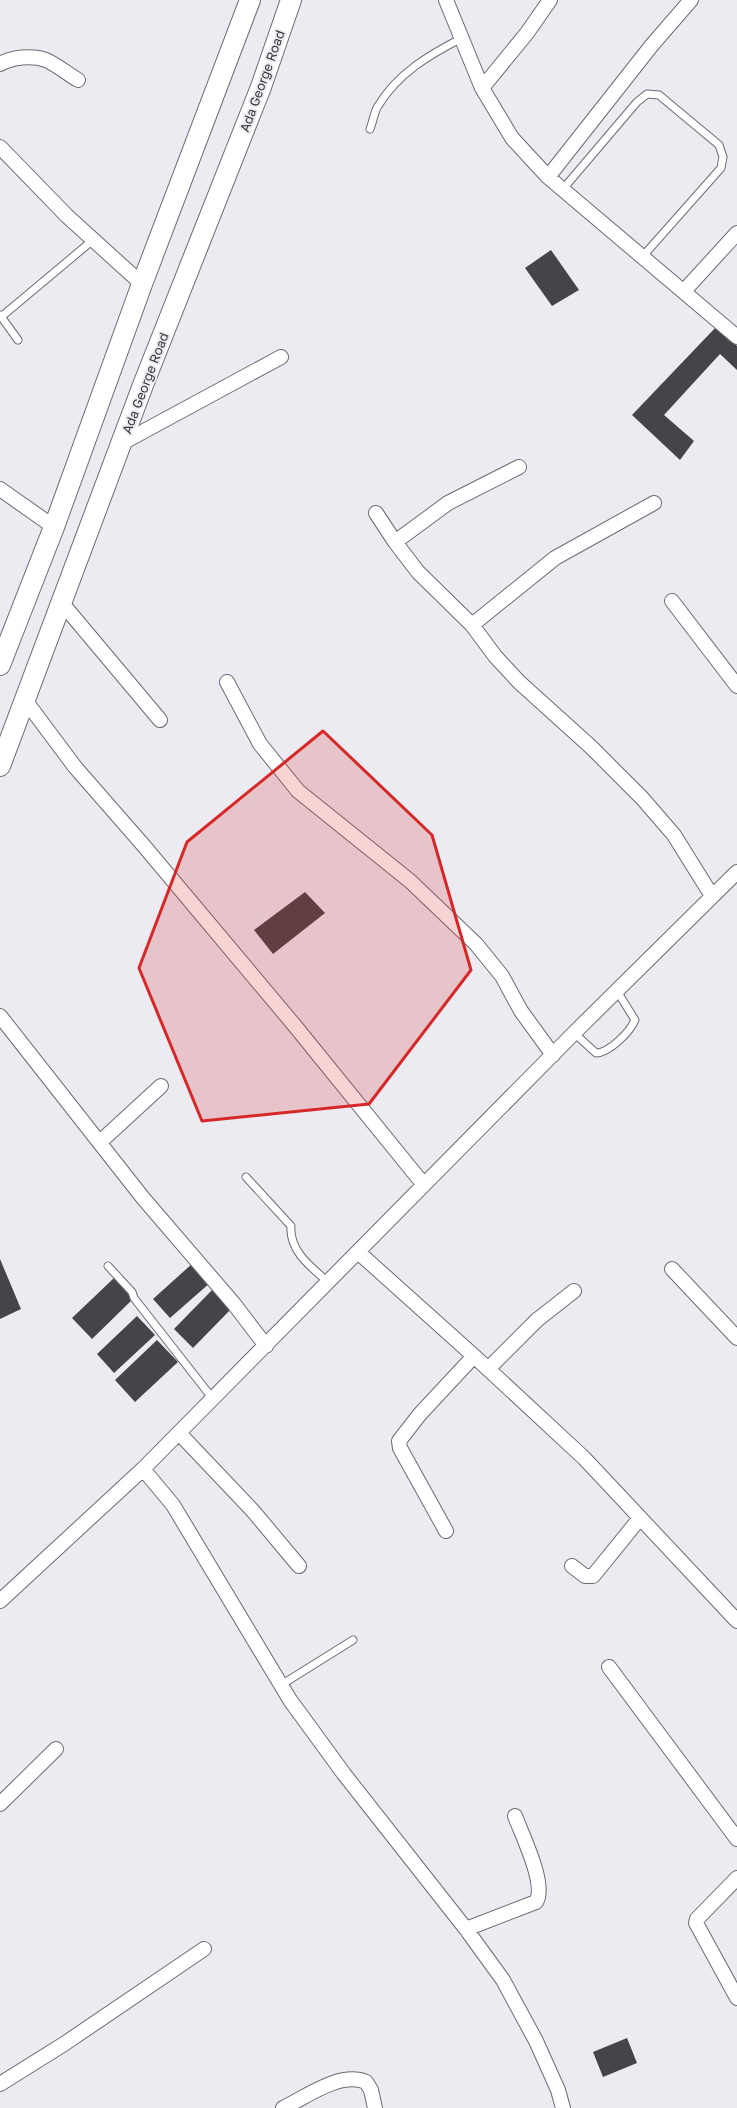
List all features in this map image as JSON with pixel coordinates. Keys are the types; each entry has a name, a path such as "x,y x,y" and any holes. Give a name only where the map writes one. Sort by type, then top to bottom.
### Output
{"main road":[{"path":"1,659 54,526 142,284 250,0"},
{"name":"Ada George Road","path":"0,766 122,443 261,87 291,0"}],"street":[{"path":"446,0 482,88 512,138 548,177 737,337"},
{"path":"482,88 527,32 550,0"},
{"path":"548,177 652,46 691,0"},
{"path":"0,64 8,59 28,58 45,60 78,80"},
{"path":"0,147 67,216 142,284"},
{"path":"684,291 737,233"},
{"path":"122,443 281,357"},
{"path":"395,542 448,503 519,467"},
{"path":"0,489 54,526"},
{"path":"472,625 555,558 654,503"},
{"path":"376,513 395,542 418,572 472,625 495,656 519,682 591,747 642,798 674,835 712,896"},
{"path":"672,601 737,686"},
{"path":"61,602 160,720"},
{"path":"227,682 260,744 298,791 410,881 476,944 502,976 521,1011 553,1055"},
{"path":"25,700 75,767 144,846 295,1026 424,1185"},
{"path":"0,1601 143,1469 574,1033 737,872"},
{"path":"0,1016 100,1142 266,1346"},
{"path":"100,1142 161,1086"},
{"path":"358,1252 474,1356 584,1458 737,1620"},
{"path":"672,1269 737,1338"},
{"path":"488,1369 537,1320 574,1291"},
{"path":"446,1531 400,1448 399,1441 420,1414 474,1356"},
{"path":"179,1432 253,1511 299,1566"},
{"path":"143,1469 173,1505 290,1700 344,1774 466,1929 503,1980 536,2041 558,2090 563,2108"},
{"path":"572,1566 585,1576 593,1576 640,1518"},
{"path":"609,1667 737,1839"},
{"path":"0,1804 56,1749"},
{"path":"466,1929 536,1902 540,1897 540,1889 534,1868 515,1816"},
{"path":"737,1878 697,1919 696,1922 697,1927 737,1998"},
{"path":"0,2084 64,2044 204,1949"},
{"path":"283,2108 328,2086 349,2079 366,2082 371,2090 375,2108"}],"lane":[{"path":"370,129 378,107 400,78 428,56 462,38"},
{"path":"563,189 623,118 648,94 659,95 719,145 723,157 721,168 643,256"},
{"path":"18,340 0,316 93,240"},
{"path":"574,1033 596,1053 603,1053 632,1029 635,1020 617,991"},
{"path":"246,1177 291,1226 290,1236 302,1259 328,1282"},
{"path":"108,1266 132,1292 134,1298 213,1399"},
{"path":"281,1685 353,1640"}],"highlighted area":[{"path":"323,731 432,835 471,970 369,1104 202,1121 139,968 187,842"}],"building":[{"path":"551,250 579,290 552,306 525,268"},
{"path":"717,326 737,346 737,370 720,354 664,415 694,441 680,460 632,415"},
{"path":"305,892 325,913 273,954 254,930"},
{"path":"0,1259 21,1309 0,1319"},
{"path":"193,1263 211,1282 170,1318 153,1299"},
{"path":"114,1278 134,1298 92,1339 72,1318"},
{"path":"214,1288 233,1307 193,1348 174,1329"},
{"path":"137,1316 155,1335 114,1373 97,1354"},
{"path":"157,1340 178,1362 135,1402 115,1380"},
{"path":"627,2038 637,2063 603,2077 593,2052"}]}
